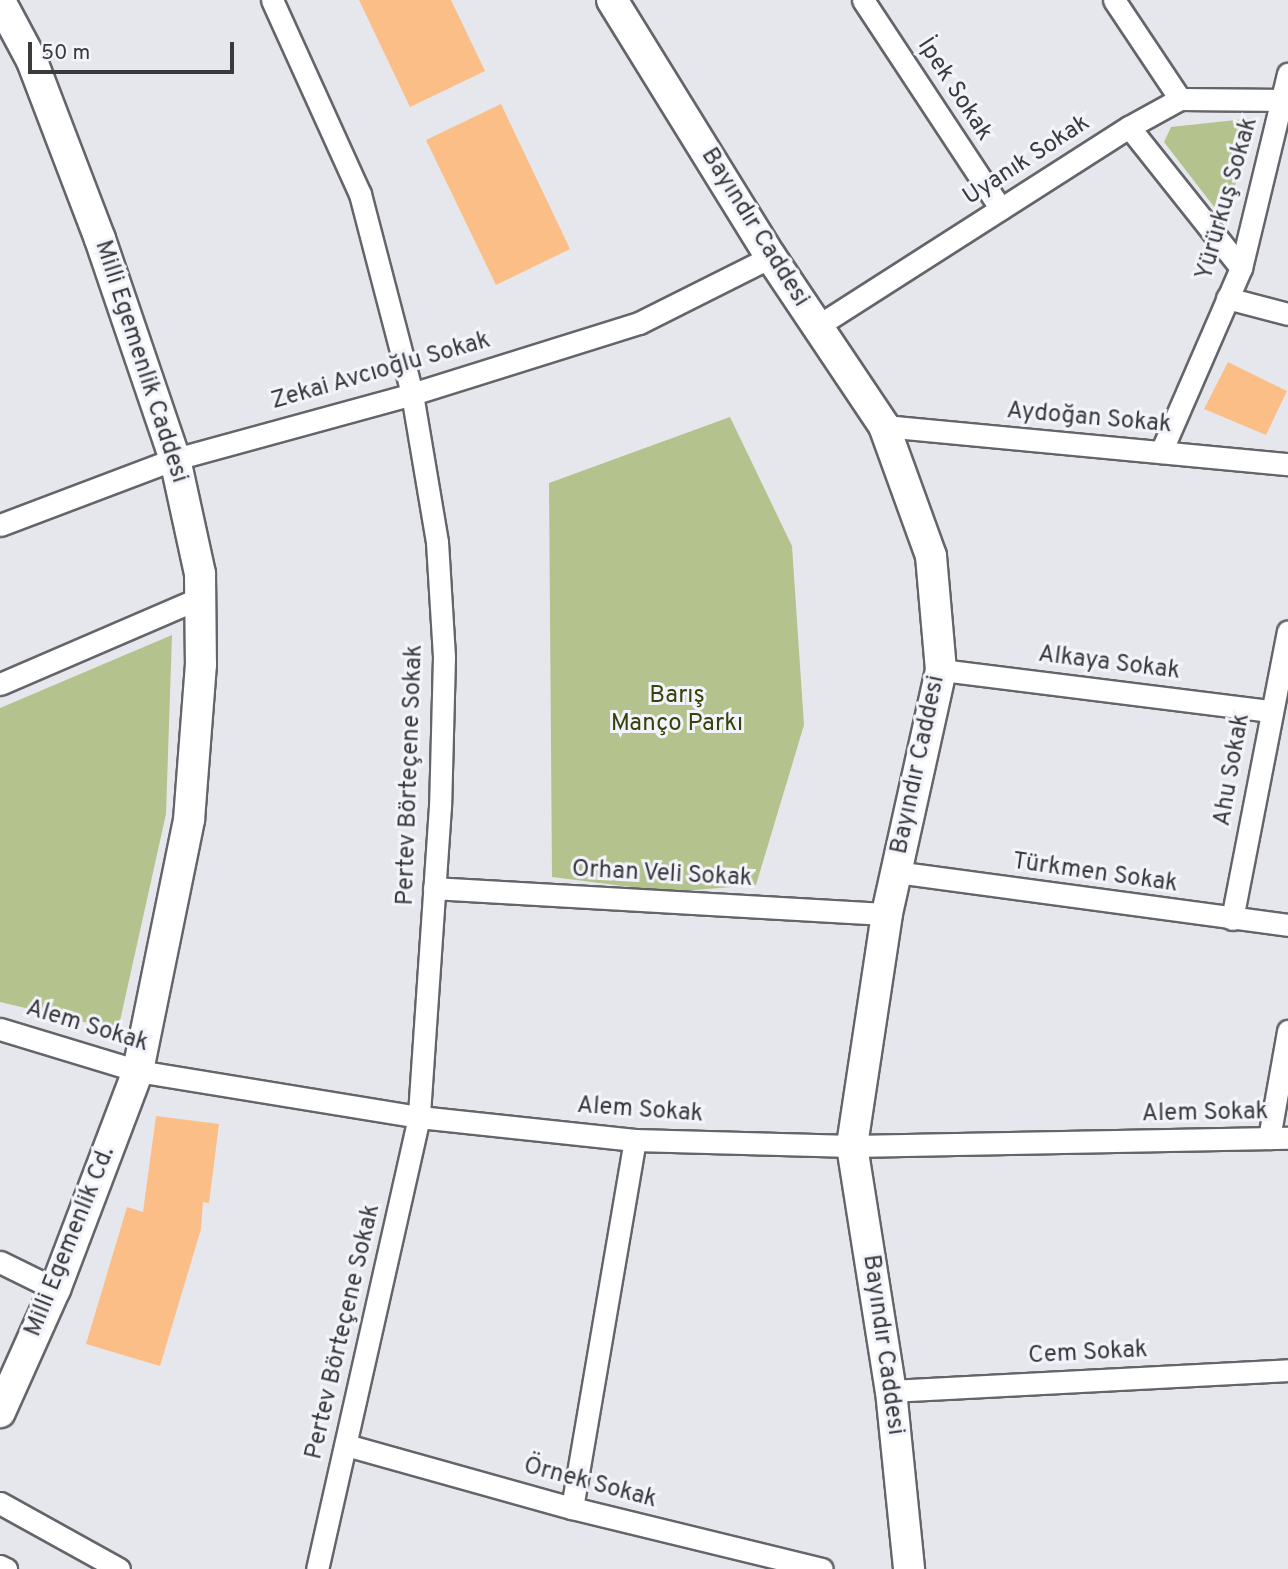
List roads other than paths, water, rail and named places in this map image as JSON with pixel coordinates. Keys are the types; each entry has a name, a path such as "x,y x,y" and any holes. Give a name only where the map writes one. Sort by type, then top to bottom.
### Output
{"street":[{"name":"Pertev Börteçene Sokak","path":"272,0 360,194 412,394 437,542 444,657 434,888 419,1116 317,1569"},
{"name":"Bayındır Caddesi","path":"612,0 771,257 884,426 931,556 941,670 887,914 852,1146 891,1391 909,1569"},
{"name":"İpek Sokak","path":"863,0 1001,209"},
{"path":"1114,0 1180,99"},
{"name":"Milli Egemenlik Caddesi","path":"0,1 32,61 100,239 175,459 200,574 201,664 190,820 138,1072"},
{"name":"Yürürkuş Sokak","path":"1161,452 1241,268 1286,100 1288,74"},
{"name":"Uyanık Sokak","path":"816,327 1129,127 1180,99 1286,100"},
{"path":"1129,127 1241,268"},
{"name":"Zekai Avcıoğlu Sokak","path":"0,524 175,459 412,394 639,323 771,257"},
{"path":"1227,298 1288,314"},
{"name":"Aydoğan Sokak","path":"884,426 1288,464"},
{"path":"0,684 200,598"},
{"name":"Ahu Sokak","path":"1232,919 1270,711 1288,631"},
{"name":"Alkaya Sokak","path":"941,670 1270,711"},
{"name":"Türkmen Sokak","path":"896,872 1288,925"},
{"name":"Orhan Veli Sokak","path":"434,888 887,914"},
{"name":"Alem Sokak","path":"0,1029 138,1072 419,1116 635,1140 852,1146 1279,1138"},
{"path":"1279,1138 1288,1031"},
{"name":"Milli Egemenlik Cd.","path":"0,1412 55,1289 138,1072"},
{"path":"572,1508 635,1140"},
{"path":"0,1262 55,1289"},
{"name":"Cem Sokak","path":"891,1391 1288,1370"},
{"name":"Örnek Sokak","path":"346,1445 572,1508 822,1569"},
{"path":"0,1503 119,1569"},
{"path":"0,1566 6,1569"}],"park label":[{"name":"Barış Manço Parkı","path":"677,711"}]}
